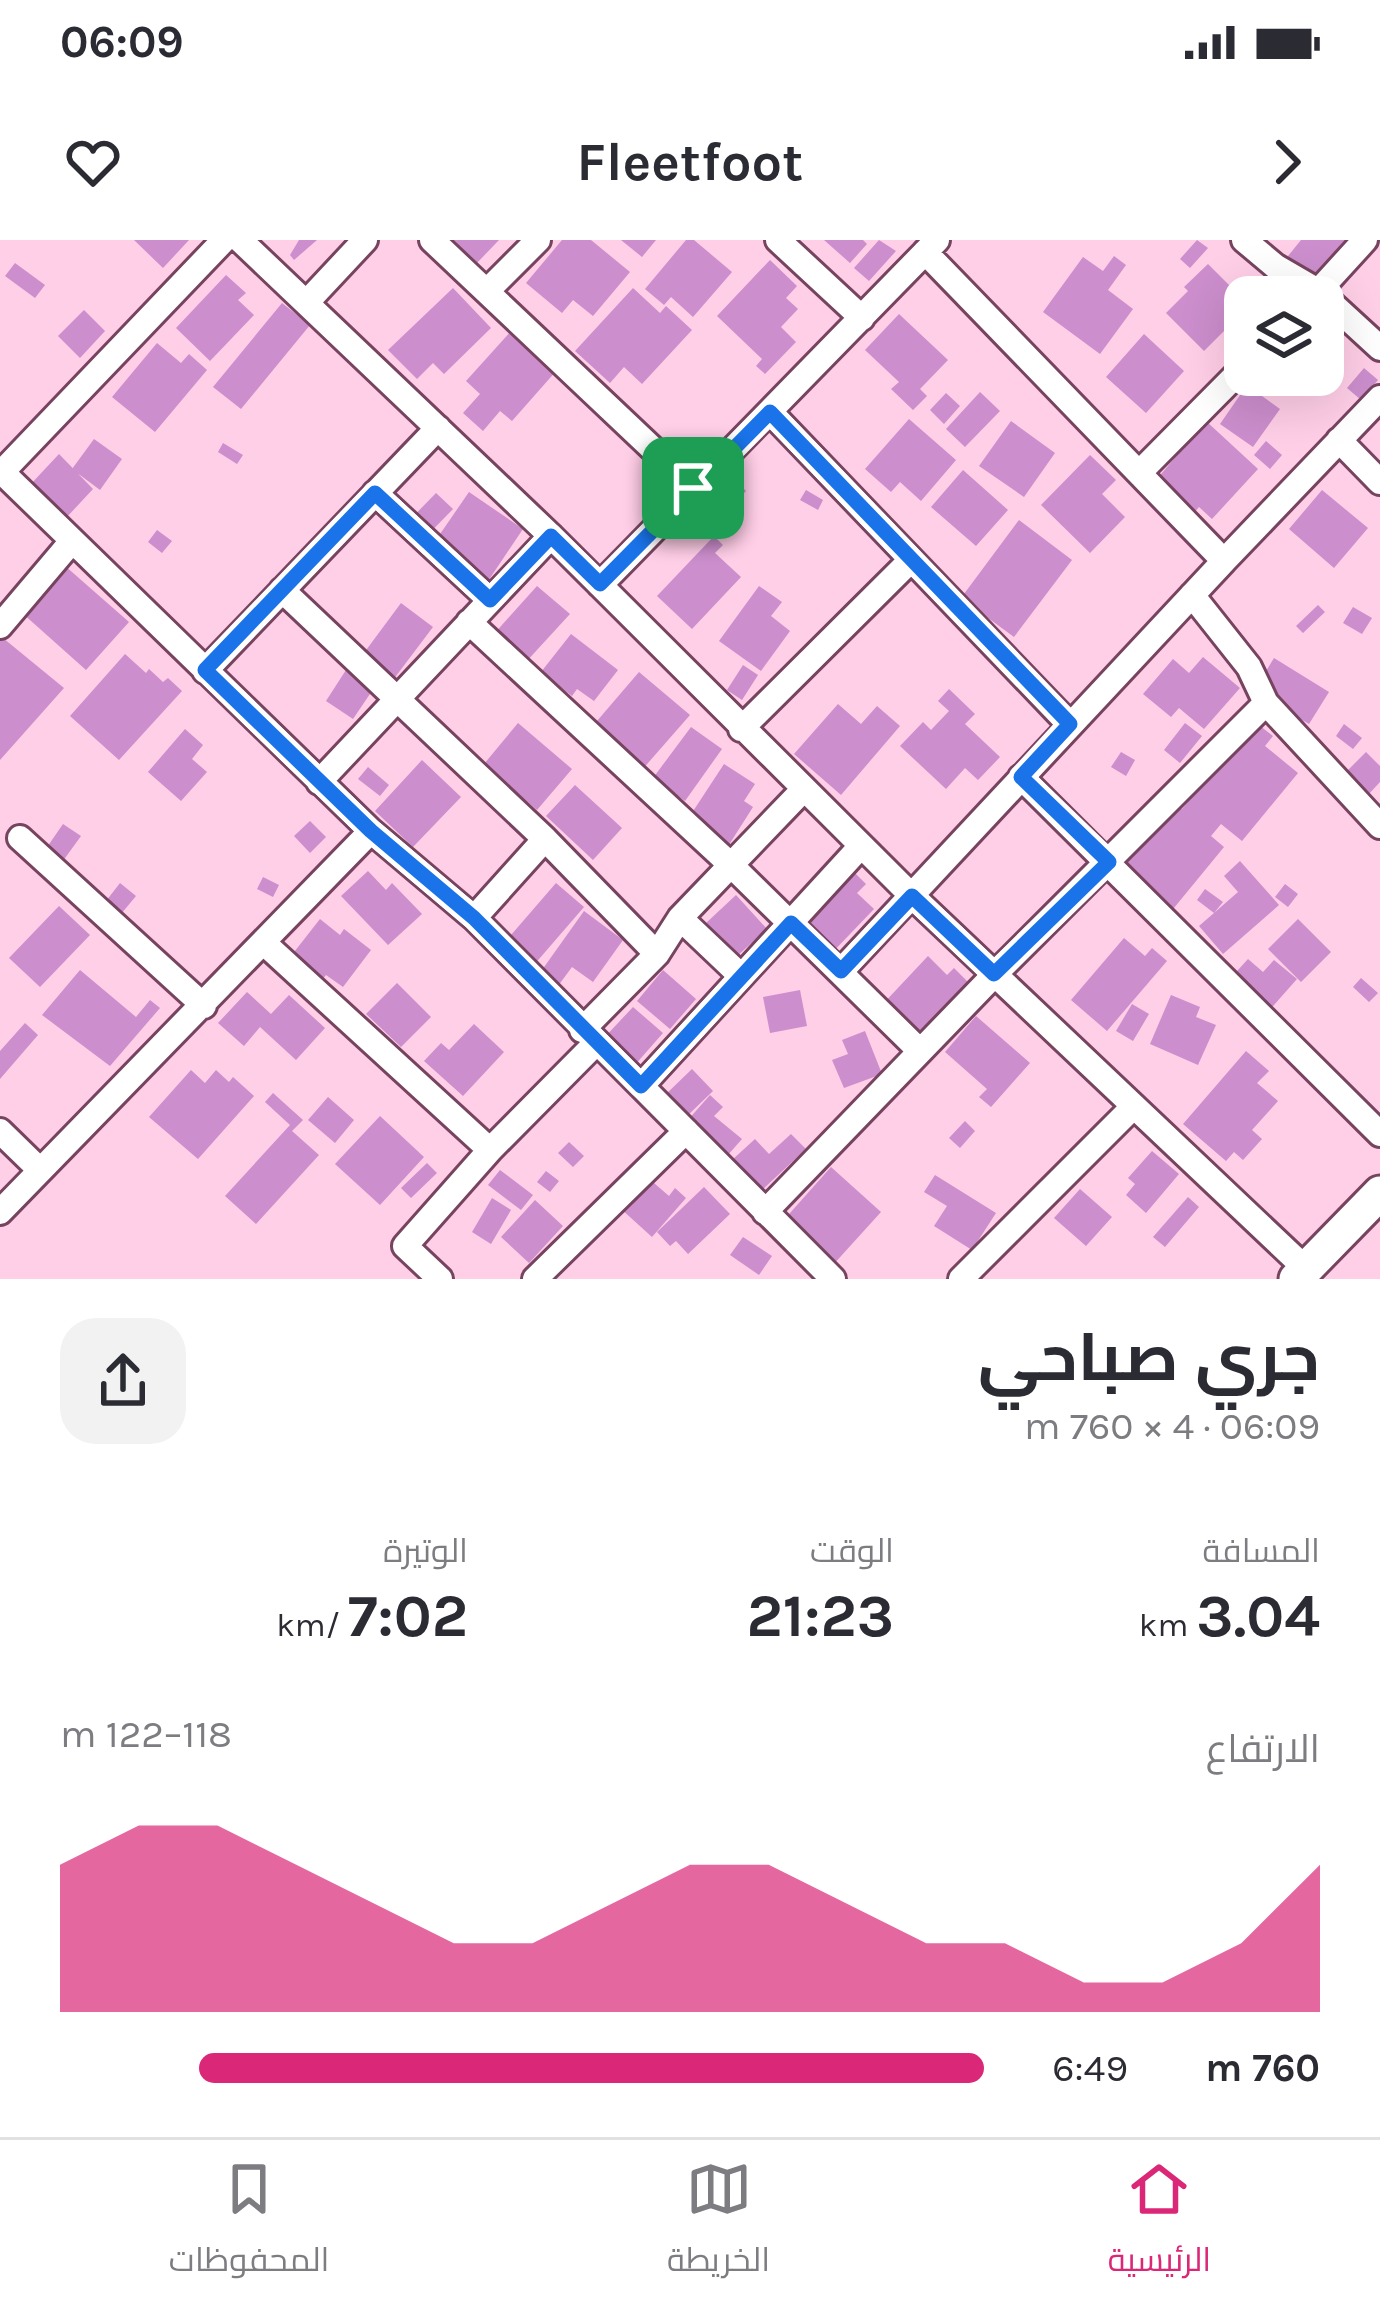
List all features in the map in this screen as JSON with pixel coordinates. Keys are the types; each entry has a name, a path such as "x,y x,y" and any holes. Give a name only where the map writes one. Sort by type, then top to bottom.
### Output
{"main road":[{"path":"1301,1274 1380,1193"}],"street":[{"path":"224,240 1,471 319,782 474,918 832,1279"},
{"path":"240,240 551,536 741,729 1134,1106 1301,1274"},
{"path":"307,302 365,240"},
{"path":"432,240 693,488"},
{"path":"487,291 538,240"},
{"path":"778,240 862,318"},
{"path":"1244,240 1289,276"},
{"path":"1332,276 1365,240"},
{"path":"600,584 931,246 1225,561"},
{"path":"1344,318 1380,348"},
{"path":"1139,473 1224,387"},
{"path":"841,971 1380,398"},
{"path":"770,412 1070,724"},
{"path":"205,670 437,428"},
{"path":"1339,440 1380,482"},
{"path":"375,493 490,600"},
{"path":"319,782 551,536"},
{"path":"0,626 72,541"},
{"path":"741,729 910,561"},
{"path":"282,590 545,839 656,954"},
{"path":"1192,596 1250,668 1266,703 1380,826"},
{"path":"469,622 732,866 920,1051"},
{"path":"765,1212 994,974 1266,703"},
{"path":"1021,777 1380,1135"},
{"path":"440,1279 405,1246 589,1037 680,918 803,790"},
{"path":"0,1212 371,831"},
{"path":"20,838 204,1006"},
{"path":"474,918 545,839"},
{"path":"641,1086 861,846"},
{"path":"680,918 741,976"},
{"path":"264,943 490,1150"},
{"path":"961,1279 1134,1106"},
{"path":"0,1131 40,1170"},
{"path":"536,1279 686,1131"}],"building":[{"path":"134,240 189,240 163,268"},
{"path":"299,240 317,240 294,260 290,255"},
{"path":"448,240 499,240 475,265"},
{"path":"562,240 591,240 630,272 593,316 573,300 562,313 526,283"},
{"path":"621,240 656,240 642,257"},
{"path":"686,240 694,240 732,272 693,317 671,297 664,305 645,289"},
{"path":"824,240 863,240 867,244 850,263"},
{"path":"879,240 896,251 869,281 854,268"},
{"path":"1197,240 1208,248 1190,268 1180,259"},
{"path":"1301,240 1379,242 1344,285 1344,276 1293,276 1280,266"},
{"path":"1114,256 1126,265 1108,290 1133,309 1100,354 1043,312 1083,257 1103,271"},
{"path":"770,260 797,286 786,298 798,309 781,327 796,342 765,374 756,366 762,359 717,316"},
{"path":"15,263 45,285 35,298 5,276"},
{"path":"1208,264 1224,280 1224,331 1204,351 1166,313 1188,291 1184,287"},
{"path":"226,275 246,293 238,300 254,315 210,361 176,328"},
{"path":"453,288 491,328 444,374 433,363 417,379 388,350"},
{"path":"633,288 660,313 666,306 692,330 642,384 624,367 610,383 575,351"},
{"path":"282,303 310,325 241,409 213,387"},
{"path":"84,310 105,331 80,358 58,336"},
{"path":"899,314 948,360 920,389 927,396 913,410 891,389 899,382 865,350"},
{"path":"512,330 557,370 512,421 500,411 483,431 463,413 480,394 466,381"},
{"path":"1144,334 1184,371 1146,413 1106,377"},
{"path":"157,343 181,363 189,354 207,370 155,432 112,397"},
{"path":"1364,368 1378,380 1361,400 1347,388"},
{"path":"980,392 1000,411 965,447 946,429"},
{"path":"946,393 960,406 944,424 930,410"},
{"path":"1239,396 1262,396 1280,409 1253,447 1220,424"},
{"path":"909,419 956,460 921,501 900,482 891,492 865,469"},
{"path":"1011,421 1055,453 1024,497 979,466"},
{"path":"1206,421 1258,469 1212,519 1199,507 1188,520 1151,486"},
{"path":"94,439 122,459 100,490 72,469"},
{"path":"1266,441 1282,455 1270,469 1254,455"},
{"path":"223,443 243,455 237,464 218,452"},
{"path":"59,454 93,489 66,518 30,485"},
{"path":"1090,455 1116,480 1102,494 1125,517 1090,553 1041,505"},
{"path":"963,470 1008,510 976,546 931,507"},
{"path":"738,483 746,491 726,512 718,505"},
{"path":"806,490 823,500 818,510 800,500"},
{"path":"1322,490 1368,528 1334,568 1289,529"},
{"path":"469,492 523,529 482,590 427,553"},
{"path":"436,493 453,509 414,549 397,533"},
{"path":"1019,520 1072,560 1014,637 961,598"},
{"path":"157,530 172,541 162,553 148,542"},
{"path":"714,536 723,545 715,553 741,577 692,629 657,596"},
{"path":"64,565 129,622 86,670 21,612"},
{"path":"537,586 570,614 525,663 493,635"},
{"path":"759,586 782,602 771,616 790,631 761,671 719,641"},
{"path":"401,603 433,627 393,680 361,657"},
{"path":"1318,605 1325,612 1303,633 1296,626"},
{"path":"1353,607 1372,618 1362,634 1343,623"},
{"path":"571,634 618,670 594,701 577,689 572,696 541,672"},
{"path":"3,638 64,688 0,760 0,641"},
{"path":"125,654 146,673 149,669 163,682 168,678 182,691 119,760 70,716"},
{"path":"1203,657 1240,688 1204,729 1179,708 1171,717 1143,694 1173,659 1189,673"},
{"path":"1274,658 1329,692 1309,724 1268,700 1274,690 1260,681"},
{"path":"743,665 758,675 742,700 727,690"},
{"path":"346,670 374,688 353,719 326,701"},
{"path":"639,672 690,715 641,771 591,728"},
{"path":"949,689 975,714 965,724 1000,757 978,780 965,768 946,789 900,746 923,722 931,730 949,711 938,701"},
{"path":"838,704 861,724 877,706 900,726 841,795 794,754"},
{"path":"1255,722 1273,736 1265,746 1298,773 1242,841 1221,824 1211,836 1224,847 1169,914 1112,880 1175,803 1182,809"},
{"path":"518,723 572,769 537,810 484,764"},
{"path":"1185,723 1202,736 1180,763 1164,750"},
{"path":"1344,724 1362,738 1353,749 1336,736"},
{"path":"691,727 722,749 685,801 653,778"},
{"path":"185,729 203,745 192,759 207,772 181,801 148,772"},
{"path":"1121,752 1135,760 1126,776 1111,767"},
{"path":"1366,752 1380,766 1380,782 1367,796 1344,774"},
{"path":"422,760 461,797 413,847 375,811"},
{"path":"724,764 755,784 744,801 753,807 725,851 684,825"},
{"path":"368,767 389,785 380,796 358,779"},
{"path":"575,785 622,828 593,860 546,816"},
{"path":"310,821 326,837 310,853 294,836"},
{"path":"63,824 81,836 60,865 43,853"},
{"path":"1240,861 1279,905 1223,954 1199,926 1238,892 1224,876"},
{"path":"851,869 866,884 857,893 874,909 828,957 796,927"},
{"path":"368,871 386,890 392,883 422,914 388,945 341,896"},
{"path":"263,877 279,885 273,897 257,889"},
{"path":"120,883 136,896 121,914 106,901"},
{"path":"556,883 584,907 533,966 505,942"},
{"path":"1285,884 1298,894 1288,907 1275,897"},
{"path":"1205,889 1223,902 1214,913 1197,900"},
{"path":"736,895 767,929 736,957 705,924"},
{"path":"59,906 90,935 40,987 9,958"},
{"path":"584,911 623,940 593,982 572,967 555,990 537,977"},
{"path":"320,919 340,935 344,929 371,950 343,987 326,975 322,980 291,956"},
{"path":"1298,919 1331,952 1301,982 1268,949"},
{"path":"1124,938 1145,956 1152,948 1167,961 1107,1031 1071,1000"},
{"path":"928,956 947,975 954,968 969,983 916,1039 881,1006"},
{"path":"1248,959 1263,972 1274,960 1297,979 1266,1014 1228,981"},
{"path":"80,970 136,1017 150,1000 160,1008 110,1066 42,1015"},
{"path":"663,970 696,999 670,1029 637,1001"},
{"path":"1361,978 1378,993 1369,1002 1353,987"},
{"path":"397,983 431,1017 401,1047 366,1014"},
{"path":"800,990 807,1026 770,1033 763,997"},
{"path":"247,992 271,1014 289,995 325,1028 296,1060 260,1027 244,1046 218,1023"},
{"path":"1171,995 1200,1007 1196,1017 1216,1025 1198,1065 1150,1044"},
{"path":"1132,1004 1149,1014 1133,1041 1116,1031"},
{"path":"633,1007 663,1033 634,1066 603,1039"},
{"path":"976,1016 1030,1063 991,1107 979,1097 987,1089 945,1052"},
{"path":"25,1023 38,1035 0,1079 0,1051"},
{"path":"474,1024 504,1052 463,1096 424,1061 441,1043 449,1050"},
{"path":"865,1031 882,1074 844,1088 832,1060 848,1054 842,1040"},
{"path":"1246,1051 1269,1071 1257,1083 1278,1101 1252,1130 1262,1139 1243,1160 1234,1152 1226,1161 1183,1124"},
{"path":"692,1069 713,1091 685,1118 663,1097"},
{"path":"191,1070 205,1083 216,1070 229,1082 233,1077 254,1096 198,1159 149,1117"},
{"path":"273,1093 303,1120 292,1131 319,1155 256,1224 225,1196 290,1125 265,1102"},
{"path":"710,1095 723,1107 714,1116 742,1139 727,1156 687,1121"},
{"path":"328,1097 354,1120 335,1143 308,1120"},
{"path":"380,1116 424,1157 380,1205 335,1164"},
{"path":"965,1121 975,1131 960,1148 949,1138"},
{"path":"791,1134 806,1149 761,1191 732,1160 755,1139 769,1154"},
{"path":"569,1142 584,1156 573,1167 558,1153"},
{"path":"1152,1151 1179,1174 1146,1213 1126,1195 1135,1184 1128,1178"},
{"path":"427,1163 437,1173 411,1198 401,1188"},
{"path":"831,1167 881,1212 832,1266 782,1222"},
{"path":"500,1170 533,1195 521,1210 488,1185"},
{"path":"546,1171 559,1181 550,1192 537,1182"},
{"path":"935,1175 996,1213 972,1250 934,1226 947,1206 924,1192"},
{"path":"647,1177 669,1196 675,1188 686,1198 652,1237 620,1208"},
{"path":"704,1187 730,1214 688,1254 676,1241 670,1246 657,1232"},
{"path":"1080,1189 1112,1217 1086,1246 1054,1218"},
{"path":"1188,1197 1199,1207 1165,1247 1153,1237"},
{"path":"492,1198 511,1210 491,1244 472,1232"},
{"path":"535,1200 563,1226 529,1263 501,1237"},
{"path":"743,1237 772,1256 759,1275 730,1255"}],"route":[{"path":"770,412 1070,724 1021,777 1109,862 994,974 912,896 841,971 791,923 641,1086 474,918 371,831 205,670 375,493 490,600 551,536 600,584 693,488 770,412"}]}
